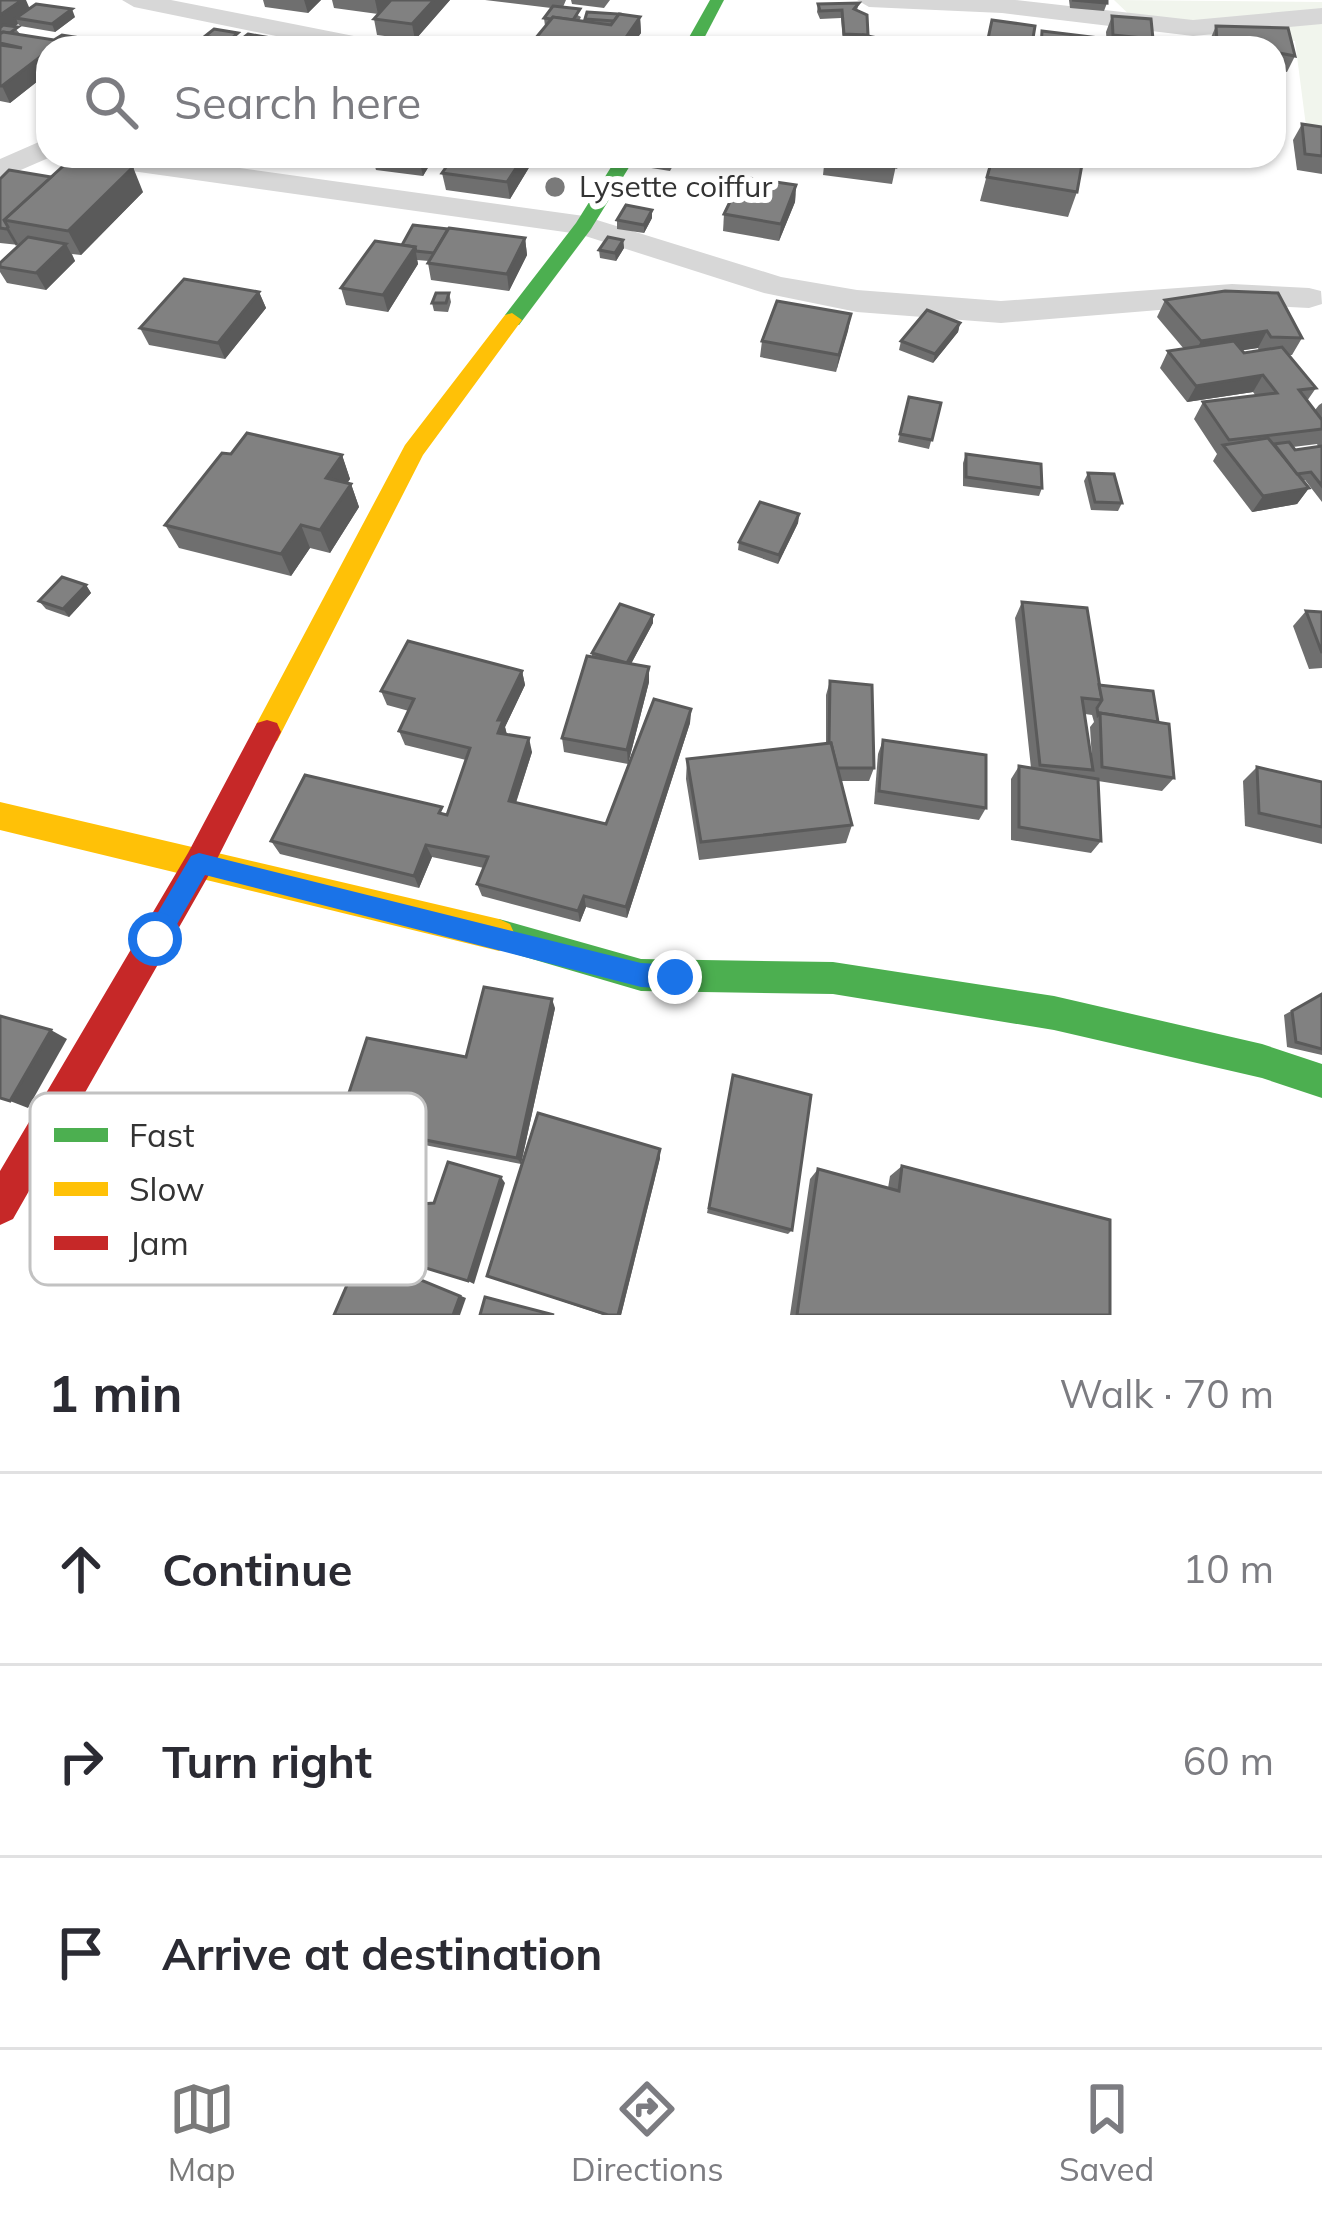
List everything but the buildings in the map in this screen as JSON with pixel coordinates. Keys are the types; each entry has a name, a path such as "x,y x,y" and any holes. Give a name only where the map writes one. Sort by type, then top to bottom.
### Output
{"street":[{"path":"134,0 231,9 330,36"},
{"path":"698,36 717,0"},
{"path":"869,0 1002,6 1193,28 1322,16"},
{"path":"197,36 231,9"},
{"path":"0,141 36,146"},
{"path":"0,170 36,153"},
{"path":"185,168 584,225 776,286 857,301 1001,312 1232,294 1309,298"},
{"path":"66,1093 199,863 413,451 584,225 620,168"},
{"path":"0,816 641,975 742,980 833,977 1054,1013 1262,1060 1322,1082"},
{"path":"0,1206 30,1154"}],"shaded area":[{"path":"1114,0 1322,2 1322,137 1306,126 1295,41 1286,40 1286,36 1175,32 1138,23"}],"traffic: fast":[{"path":"698,36 717,0"},
{"path":"512,320 584,225 620,168"},
{"path":"499,935 641,975 833,978 1054,1013 1262,1061 1322,1081"}],"traffic: slow":[{"path":"267,732 413,451 512,320"},
{"path":"0,816 499,935"}],"traffic: jam":[{"path":"66,1093 199,863 267,732"},
{"path":"0,1206 30,1154"}],"place":[{"name":"Lysette coiffur","path":"555,187"}],"route":[{"path":"155,939 199,863 510,938 641,975 675,977"}]}
